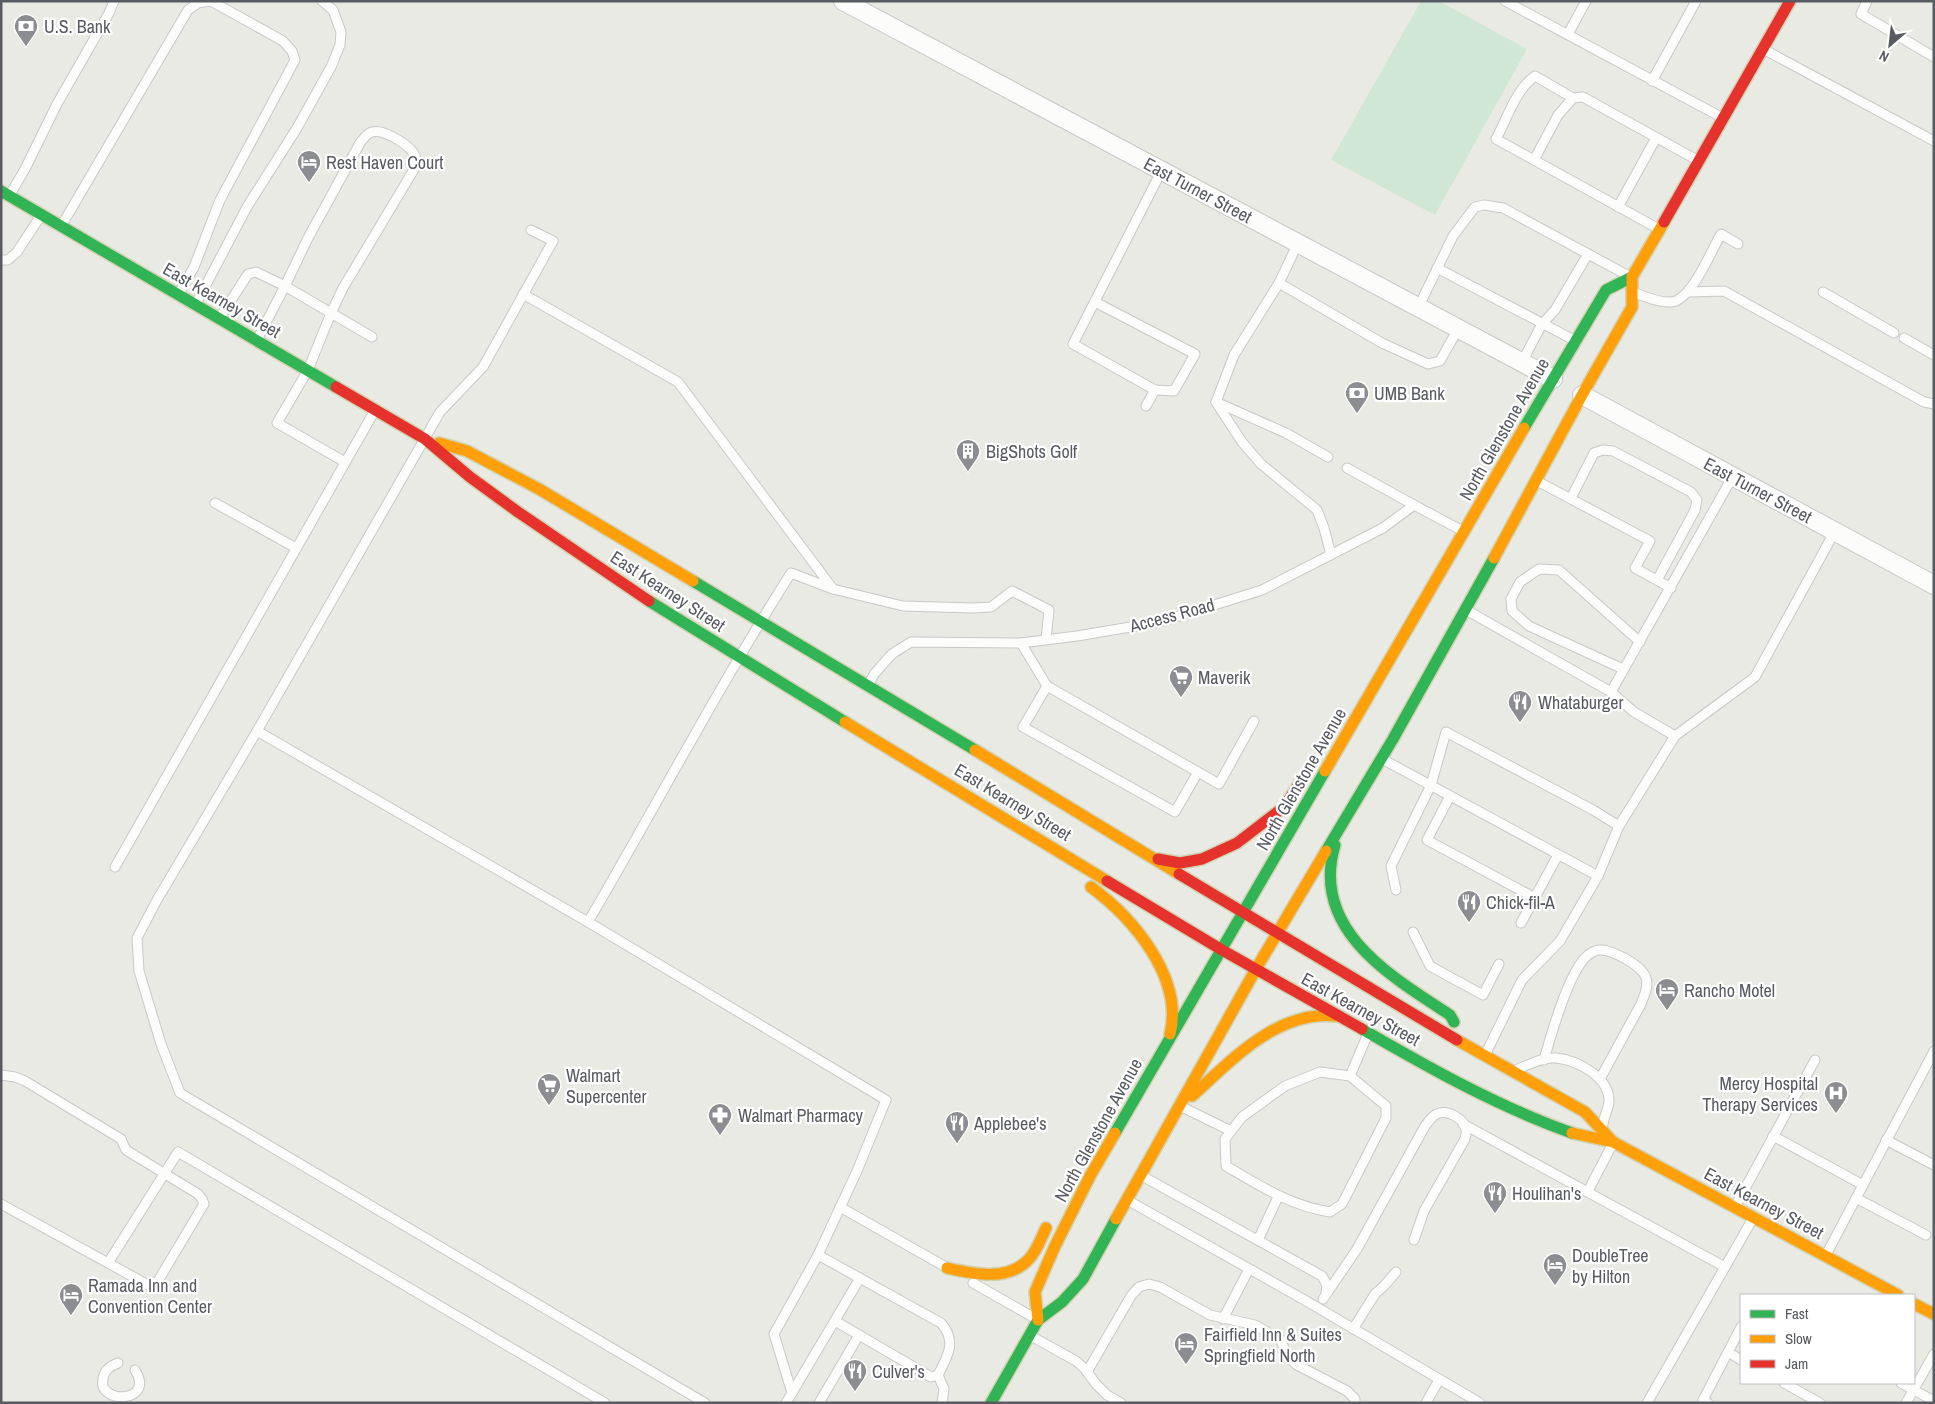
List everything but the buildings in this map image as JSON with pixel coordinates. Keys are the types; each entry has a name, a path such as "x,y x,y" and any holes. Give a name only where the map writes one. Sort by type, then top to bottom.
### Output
{"main road":[{"path":"991,1403 1038,1320 1062,1302 1083,1279 1256,969 1382,758 1466,610 1515,516 1632,307 1632,277 1790,1"},
{"name":"East Kearney Street","path":"4,192 425,438 470,477 637,593 779,682 1222,950 1414,1059 1533,1119 1572,1133 1613,1142 1896,1294"},
{"path":"1610,305 1606,290 1632,277"},
{"name":"North Glenstone Avenue","path":"1038,1320 1035,1292 1090,1176 1465,532 1555,385 1575,341 1606,290"},
{"path":"1579,377 1579,387 1582,395"},
{"name":"East Kearney Street","path":"425,438 467,451 539,489 868,685 1242,913 1468,1047 1585,1112 1613,1142"},
{"path":"1511,504 1515,516"},
{"path":"1404,611 1446,565"},
{"path":"779,682 855,742"},
{"path":"1154,858 1180,863 1202,859 1237,843 1284,807 1307,771"},
{"path":"1342,825 1331,858 1329,877 1333,898 1343,922 1379,966 1450,1015 1468,1047"},
{"path":"1080,880 1122,912 1137,928 1150,948 1170,992 1173,1007 1169,1041"},
{"path":"1179,1106 1267,1034 1292,1022 1308,1017 1336,1016"},
{"path":"1075,1180 1115,1134"},
{"path":"947,1268 989,1276 1003,1274 1022,1266 1030,1258 1050,1220"},
{"path":"1915,1304 1934,1314"}],"street":[{"name":"East Turner Street","path":"843,1 1458,329 1555,385"},
{"name":"East Turner Street","path":"1582,395 1934,585"}],"lane":[{"path":"4,192 25,169 57,104 114,1"},
{"path":"61,226 188,10 199,2 210,1 283,41 292,51 295,60 220,200 194,268 178,294"},
{"path":"196,304 247,207 297,128 331,67 340,46 341,32 333,10 322,1"},
{"path":"1504,1 1723,118"},
{"path":"1568,34 1586,1"},
{"path":"1652,81 1696,1"},
{"path":"1867,1 1861,14 1934,57"},
{"path":"1763,49 1934,141"},
{"path":"1660,230 1496,139 1516,100 1535,76 1573,98 1583,97 1699,161"},
{"path":"1534,160 1558,115 1573,98"},
{"path":"256,340 308,238 360,143 368,134 379,132 407,146 413,152 416,160 416,166 412,175 343,288 308,370 277,423 345,462"},
{"path":"1618,207 1656,138"},
{"path":"1095,302 1195,354 1174,391 1155,390 1073,344 1162,170"},
{"path":"1418,308 1453,236 1475,207 1484,205 1503,208 1632,277"},
{"path":"1,260 8,260 18,252 42,215"},
{"path":"532,230 553,241 483,366 440,412 257,731 156,900 137,938 139,970 160,1044 180,1093 705,1403"},
{"path":"1632,292 1653,300 1674,302 1689,292 1720,234 1738,244"},
{"path":"1216,402 1234,355 1279,284 1298,243"},
{"path":"1521,364 1542,324 1555,310 1588,254"},
{"path":"1437,268 1575,341"},
{"path":"220,318 248,274 256,272 285,286 372,337"},
{"path":"1279,284 1382,343 1428,364 1440,361 1458,329"},
{"path":"1689,292 1724,290 1924,402 1934,404"},
{"path":"1823,292 1894,333"},
{"path":"523,294 678,382 833,589"},
{"path":"1904,338 1934,355"},
{"path":"1146,406 1155,390"},
{"path":"1216,402 1286,433 1328,457"},
{"path":"1216,402 1242,442 1260,464 1316,510 1324,528 1331,554"},
{"path":"115,867 375,409"},
{"path":"1571,498 1594,453 1603,450 1614,450 1691,492 1697,500 1695,510 1657,580"},
{"path":"1348,468 1465,532"},
{"path":"1610,692 1671,588 1733,476"},
{"path":"1535,480 1650,541 1635,568 1671,588"},
{"path":"215,503 296,548"},
{"name":"Access Road","path":"868,685 892,654 911,642 1021,643 1076,636 1160,622 1262,590 1383,528 1414,505"},
{"path":"1484,1056 1522,980 1560,941 1598,876 1619,826 1674,736 1755,677 1835,532"},
{"path":"1623,669 1529,626 1517,616 1512,611 1511,599 1520,582 1540,569 1559,570 1640,642"},
{"path":"588,922 739,657 791,572 833,589 903,606 991,607 1012,591 1049,610 1046,639"},
{"path":"1466,610 1610,692 1634,712 1674,736"},
{"path":"1021,643 1047,686 1219,784 1254,721"},
{"path":"1047,686 1023,727 1175,812 1198,772"},
{"path":"257,731 588,922 886,1100 857,1171 818,1255 774,1334 792,1393"},
{"path":"1396,890 1391,866 1431,785 1446,732 1593,810 1619,826"},
{"path":"1382,758 1598,876"},
{"path":"1450,796 1427,840 1535,898"},
{"path":"1521,923 1558,855"},
{"path":"1412,932 1430,966 1483,995 1499,964"},
{"path":"1544,1060 1574,973 1588,955 1597,950 1609,951 1642,970 1647,979 1646,991 1641,1004 1600,1079"},
{"path":"1350,1076 1368,1033"},
{"path":"1826,1256 1934,1051"},
{"path":"1512,1071 1555,1058 1570,1061 1600,1079 1607,1090 1609,1102 1601,1129"},
{"path":"1735,1207 1815,1060"},
{"path":"1320,1072 1350,1076 1386,1106 1386,1118 1342,1204 1330,1212 1312,1210 1278,1196 1226,1166 1225,1139 1242,1117 1285,1086 1320,1072"},
{"path":"1,1074 25,1081 121,1139 126,1150 198,1194 204,1204 158,1281 148,1285 1,1204"},
{"path":"1179,1106 1231,1131"},
{"path":"1308,1302 1316,1303 1323,1299 1346,1265 1432,1117 1438,1113 1447,1113 1455,1116 1463,1124 1725,1267"},
{"path":"1414,1240 1424,1210 1465,1139 1466,1130 1463,1124"},
{"path":"1773,1136 1863,1185"},
{"path":"1886,1140 1934,1165"},
{"path":"1588,1191 1613,1142"},
{"path":"108,1263 178,1152 605,1403"},
{"path":"1141,1175 1322,1276 1327,1285 1327,1291 1323,1299"},
{"path":"1258,1240 1278,1196"},
{"path":"1856,1198 1926,1235"},
{"path":"1127,1200 1308,1302 1480,1403"},
{"path":"840,1208 1038,1320"},
{"path":"1647,1403 1753,1217"},
{"path":"818,1255 941,1323 948,1332 950,1353 938,1375 931,1377 835,1320"},
{"path":"1223,1319 1249,1269"},
{"path":"1353,1329 1375,1294 1396,1272"},
{"path":"786,1403 860,1278"},
{"path":"1087,1372 1131,1296 1139,1287 1149,1284 1160,1287 1210,1315 1255,1325 1281,1340 1287,1357 1297,1365 1346,1391 1355,1399 1355,1403"},
{"path":"1708,1403 1703,1400 1740,1329"},
{"path":"819,1403 859,1335"},
{"path":"1029,1335 1076,1361 1101,1390 1121,1403"},
{"path":"1728,1352 1740,1359"},
{"path":"1906,1403 1934,1354"},
{"path":"118,1363 108,1368 103,1378 104,1390 110,1400 128,1399 137,1392 140,1381 135,1370"},
{"path":"938,1375 944,1389 942,1403"},
{"path":"1426,1403 1439,1380"},
{"path":"1786,1384 1820,1403"},
{"path":"1903,1384 1934,1400"}],"green space":[{"path":"1421,1 1439,1 1527,49 1435,215 1331,160"}],"traffic: fast":[{"path":"1,191 336,387"},
{"path":"1524,428 1606,290 1632,277"},
{"path":"1326,851 1393,739 1494,558"},
{"path":"693,581 975,750"},
{"path":"649,601 845,722"},
{"path":"1115,1133 1325,771"},
{"path":"1335,845 1330,875 1334,902 1345,925 1361,947 1381,966 1403,984 1450,1015 1454,1022"},
{"path":"1362,1029 1491,1099 1572,1133"},
{"path":"991,1403 1038,1320 1062,1302 1083,1279 1116,1219"}],"traffic: slow":[{"path":"1494,558 1632,307 1632,277 1664,222"},
{"path":"1325,771 1524,428"},
{"path":"439,443 467,451 539,489 693,581"},
{"path":"845,722 1107,881"},
{"path":"975,750 1179,874"},
{"path":"1116,1219 1256,969 1326,851"},
{"path":"1091,887 1123,915 1152,951 1162,971 1169,992 1172,1013 1170,1034"},
{"path":"1192,1096 1240,1053 1275,1029 1294,1021 1315,1016 1336,1016"},
{"path":"1457,1040 1585,1112 1613,1142"},
{"path":"1038,1320 1035,1292 1055,1246 1090,1176 1115,1133"},
{"path":"1572,1133 1613,1142 1896,1294"},
{"path":"947,1268 979,1274 1001,1274 1011,1271 1021,1266 1032,1256 1046,1228"},
{"path":"1915,1304 1934,1314"}],"traffic: jam":[{"path":"1664,222 1790,1"},
{"path":"336,387 425,439 470,477 518,512 649,601"},
{"path":"1158,859 1180,863 1202,859 1237,843 1284,807 1303,778"},
{"path":"1179,874 1457,1040"},
{"path":"1107,881 1222,950 1362,1029"}],"place":[{"name":"U.S. Bank","path":"26,47"},
{"name":"Rest Haven Court","path":"309,183"},
{"name":"UMB Bank","path":"1357,414"},
{"name":"BigShots Golf","path":"968,472"},
{"name":"Maverik","path":"1181,698"},
{"name":"Whataburger","path":"1520,723"},
{"name":"Chick-fil-A","path":"1469,923"},
{"name":"Rancho Motel","path":"1667,1011"},
{"name":"Walmart Supercenter","path":"549,1106"},
{"name":"Mercy Hospital Therapy Services","path":"1836,1114"},
{"name":"Walmart Pharmacy","path":"720,1136"},
{"name":"Applebee's","path":"957,1144"},
{"name":"Houlihan's","path":"1495,1214"},
{"name":"DoubleTree by Hilton","path":"1555,1286"},
{"name":"Ramada Inn and Convention Center","path":"71,1316"},
{"name":"Fairfield Inn & Suites Springfield North","path":"1186,1365"},
{"name":"Culver's","path":"855,1392"}]}
